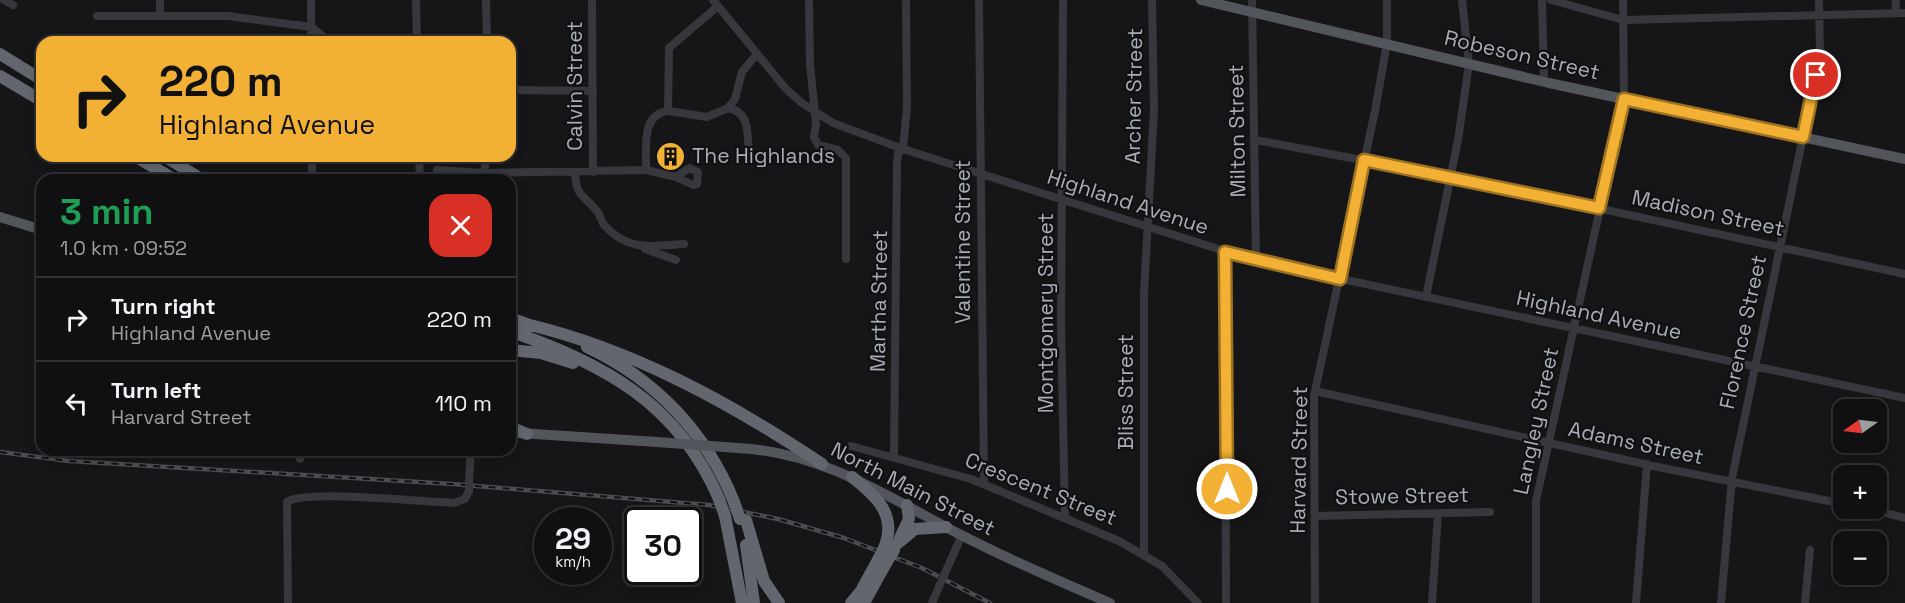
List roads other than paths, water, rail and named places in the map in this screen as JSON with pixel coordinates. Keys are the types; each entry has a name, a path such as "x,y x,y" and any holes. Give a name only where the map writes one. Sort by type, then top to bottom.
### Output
{"highway":[{"path":"0,54 36,76"},
{"path":"0,76 36,97"},
{"path":"145,162 166,174"},
{"path":"174,162 193,174"},
{"path":"516,320 582,345 638,377 677,410 716,462 738,503 764,581 779,603"},
{"path":"526,324 584,339 660,371 785,440 822,464"},
{"path":"516,333 582,358 637,391 665,416 682,436 704,468 719,499 725,516 742,603"},
{"path":"516,350 533,351 560,358 637,391"},
{"path":"516,429 527,434"},
{"path":"852,477 874,495 886,511 892,547"},
{"path":"851,603 882,562 909,519 907,505"},
{"path":"743,520 754,603"},
{"path":"892,547 915,529 946,527"},
{"path":"864,603 882,562"}],"main road":[{"name":"Robeson Street","path":"1201,0 1544,82 1905,159"},
{"path":"0,217 36,228"},
{"name":"North Main Street","path":"516,433 738,448 781,453 822,464 907,505 962,536 1110,603"}],"street":[{"path":"160,0 160,16"},
{"path":"311,0 311,36"},
{"path":"416,0 417,36"},
{"path":"486,0 487,36"},
{"name":"Calvin Street","path":"592,0 593,172"},
{"path":"809,0 810,63 815,112 814,137 818,145 838,150 846,158 846,259"},
{"name":"Martha Street","path":"894,456 897,163 898,153 903,149 908,108 906,0"},
{"name":"Valentine Street","path":"979,0 984,484"},
{"name":"Montgomery Street","path":"1063,0 1061,323 1065,517"},
{"name":"Archer Street","path":"1149,228 1154,110 1152,0"},
{"name":"Milton Street","path":"1252,0 1256,140 1256,261"},
{"name":"Harvard Street","path":"1315,603 1315,391 1387,43 1387,0"},
{"path":"1426,297 1458,140 1469,64 1462,0"},
{"path":"1542,0 1544,82"},
{"path":"1551,0 1623,20 1819,13 1900,13 1896,0"},
{"name":"Langley Street","path":"1536,603 1536,501 1624,99 1623,0"},
{"name":"Florence Street","path":"1720,603 1732,482 1820,55 1819,0"},
{"path":"668,111 669,48 715,3"},
{"name":"Highland Avenue","path":"715,3 786,89 815,112 844,128 903,149 1256,261 1905,398"},
{"path":"97,16 228,16 311,27 322,36"},
{"path":"645,170 648,125 654,116 668,111 707,117 728,108 735,99 742,72 757,54"},
{"path":"516,90 592,91"},
{"path":"728,108 743,114 746,121 749,158"},
{"name":"Madison Street","path":"1256,140 1450,177 1905,274"},
{"path":"437,170 469,174"},
{"path":"516,175 645,170 676,177"},
{"path":"575,172 579,195 595,209 607,229 645,249 676,260"},
{"name":"Bliss Street","path":"1144,555 1144,293 1149,228"},
{"path":"645,249 684,244"},
{"path":"1225,252 1226,603"},
{"name":"Adams Street","path":"1315,391 1647,464 1833,502"},
{"name":"Crescent Street","path":"850,446 894,456 984,484 1065,517 1162,566 1198,603"},
{"path":"288,603 287,502 302,496 322,496 454,503 465,499 469,491 471,456"},
{"path":"1636,603 1647,464"},
{"name":"Stowe Street","path":"1315,516 1490,512"},
{"path":"1887,513 1905,518"},
{"path":"1432,603 1438,514"},
{"path":"932,603 962,536"},
{"path":"1805,603 1810,550"}],"railway":[{"path":"0,452 69,461 452,484 709,505 778,519 844,538 922,568 990,603"}],"place":[{"name":"The Highlands","path":"671,156"}]}
